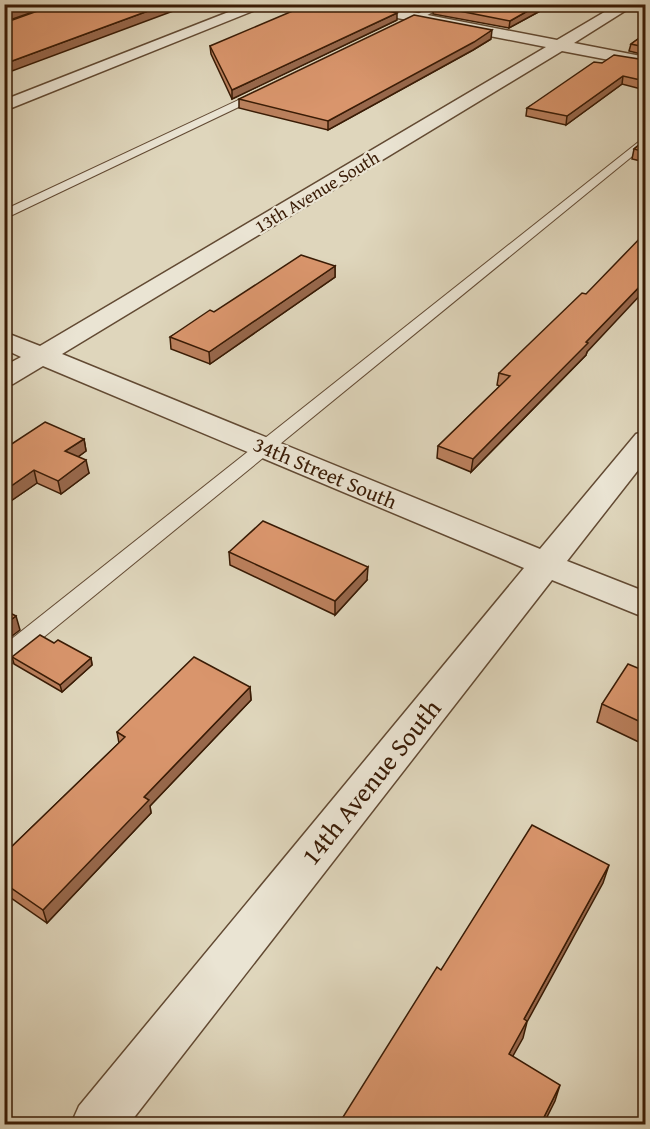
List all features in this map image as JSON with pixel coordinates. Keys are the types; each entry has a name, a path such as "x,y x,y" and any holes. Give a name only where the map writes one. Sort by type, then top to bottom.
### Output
{"street":[{"path":"4,106 263,4"},
{"path":"346,4 645,62"},
{"name":"13th Avenue South","path":"4,378 629,4"},
{"name":"34th Street South","path":"4,340 645,606"},
{"name":"14th Avenue South","path":"97,1125 645,440"}],"lane":[{"path":"394,28 444,4"},
{"path":"4,214 275,85"},
{"path":"4,657 645,139"}],"building":[{"path":"4,4 29,4 4,13"},
{"path":"57,4 167,4 4,64 4,23"},
{"path":"309,4 355,4 397,13 232,90 210,46"},
{"path":"437,4 540,4 510,21 434,6"},
{"path":"414,15 492,30 328,121 239,99"},
{"path":"645,34 645,47 631,44"},
{"path":"614,55 645,60 645,81 623,76 567,116 527,108 594,62 602,63"},
{"path":"645,140 645,152 634,149"},
{"path":"645,233 645,281 586,342 588,343 473,459 438,446 510,376 499,373 582,293 586,294"},
{"path":"301,255 335,266 209,352 170,337 210,310 214,312"},
{"path":"45,422 84,439 65,451 86,460 58,481 34,470 4,491 4,449"},
{"path":"263,521 368,567 335,601 229,552"},
{"path":"4,610 16,616 4,625"},
{"path":"40,635 54,643 58,640 91,658 60,685 12,657"},
{"path":"194,657 250,687 144,797 149,800 43,910 4,883 4,854 125,737 117,732"},
{"path":"628,664 645,671 645,724 602,704"},
{"path":"532,825 609,865 524,1019 527,1021 509,1054 560,1085 540,1125 338,1125 437,967 441,970"}]}
